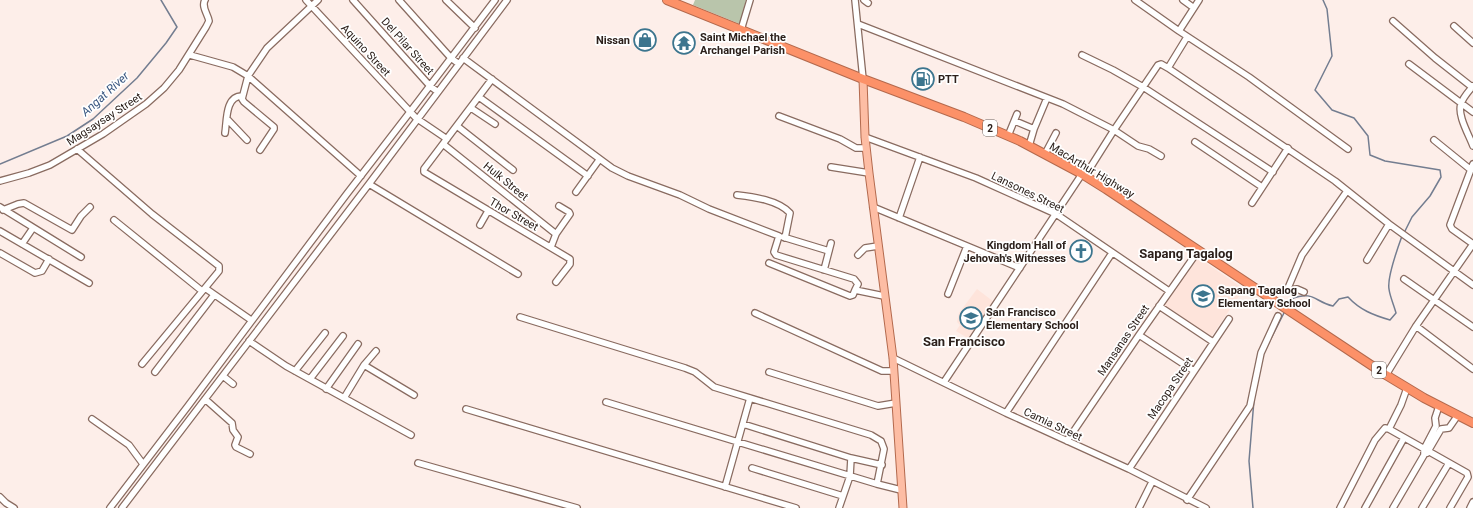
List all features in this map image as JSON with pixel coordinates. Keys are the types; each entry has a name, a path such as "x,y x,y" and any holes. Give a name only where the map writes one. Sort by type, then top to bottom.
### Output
{"highway":[{"name":"MacArthur Highway","path":"667,0 863,79 964,117 1030,146 1084,175 1406,388 1473,423"}],"main road":[{"path":"863,79 866,148 878,246 882,295 893,358 890,371 903,508"}],"street":[{"name":"Magsaysay Street","path":"0,181 42,169 119,124 155,97 171,81 190,55 209,21 203,3 205,0"},
{"name":"Aquino Street","path":"306,0 414,116 445,142"},
{"path":"260,150 273,132 274,127 244,102 242,96 248,76 268,48 318,0"},
{"name":"Del Pilar Street","path":"353,0 434,89"},
{"path":"399,0 455,61"},
{"path":"446,0 480,26"},
{"path":"122,508 143,464 192,409 205,399 249,341 252,327 370,184 400,134 455,61 463,58 495,0"},
{"path":"110,508 132,487 192,409 361,176 400,134 480,26 507,0"},
{"path":"741,30 750,0"},
{"path":"855,0 863,79"},
{"path":"1135,0 1187,37 1249,77 1348,149"},
{"path":"1183,0 1194,8"},
{"path":"1179,31 1199,0"},
{"path":"1393,21 1435,58 1472,86 1461,104 1461,115 1473,146"},
{"path":"858,24 1063,104 1114,130 1138,146 1149,149 1161,156"},
{"path":"1454,26 1473,43"},
{"path":"1168,68 1187,37"},
{"path":"190,55 233,67 248,76 361,176"},
{"path":"1082,55 1143,87 1273,172"},
{"path":"463,58 598,160 612,168 628,176 680,195 709,209 782,237 829,252"},
{"path":"944,382 1056,214 1159,64 1162,64 1348,190 1389,224 1473,285"},
{"path":"1409,64 1473,112"},
{"path":"445,142 492,79"},
{"path":"225,133 228,120 227,110 230,103 237,96 242,96"},
{"path":"479,97 588,176"},
{"path":"1030,146 1034,129 1047,98"},
{"path":"471,108 495,124"},
{"path":"1008,136 1018,114"},
{"path":"779,116 840,138 856,148 866,148"},
{"path":"228,120 247,140"},
{"path":"1015,120 1034,129"},
{"path":"458,126 513,170"},
{"path":"1045,154 1056,133"},
{"name":"Lansones Street","path":"865,137 976,178 1056,214 1169,291"},
{"path":"1386,375 1416,326 1473,244 1452,229 1450,225 1472,167 1434,140"},
{"name":"Thor Street","path":"445,142 424,169 424,172 570,259 571,261 556,282"},
{"name":"Hulk Street","path":"445,142 556,234"},
{"path":"1195,142 1262,187"},
{"path":"1252,203 1288,148"},
{"path":"77,149 152,214 219,266 219,271 142,364"},
{"path":"899,218 920,157"},
{"path":"576,192 598,160"},
{"path":"831,167 869,173"},
{"path":"370,184 518,274"},
{"path":"1304,292 1297,289 1290,290 1288,288 1302,255 1348,190"},
{"path":"737,195 758,197 786,208 790,213 790,218 774,252 776,255 854,279 858,284 852,297 769,263"},
{"path":"2,208 24,203 72,230 81,216 90,207"},
{"path":"551,248 556,234 570,214 559,206"},
{"path":"873,207 1020,268"},
{"path":"2,208 80,257"},
{"path":"480,225 488,211"},
{"path":"114,220 204,290 214,295 252,327"},
{"path":"1367,260 1389,224"},
{"path":"22,244 33,228"},
{"path":"0,231 89,283"},
{"path":"824,270 831,243"},
{"path":"858,255 865,248 878,246"},
{"path":"948,294 968,246"},
{"name":"Mansanas Street","path":"1067,441 1198,251"},
{"path":"0,253 35,274 42,271 49,259"},
{"path":"1006,413 1112,253"},
{"path":"1404,279 1473,327"},
{"path":"855,290 882,295"},
{"path":"155,372 214,295"},
{"path":"1159,306 1213,342"},
{"path":"755,313 890,371"},
{"path":"1187,500 1250,406 1261,353 1278,316"},
{"path":"520,317 685,368 695,372 714,387 871,435 879,439 883,444 884,449 877,484"},
{"name":"Macopa Street","path":"1128,469 1229,319"},
{"path":"1416,326 1473,369"},
{"path":"295,371 325,333"},
{"path":"1139,335 1194,371"},
{"path":"310,379 343,336"},
{"path":"249,341 326,389 411,435"},
{"path":"326,389 358,344"},
{"path":"344,398 364,365 376,351"},
{"name":"Camia Street","path":"893,358 1006,413 1128,469 1187,500 1206,508"},
{"path":"364,365 414,395"},
{"path":"769,372 878,406 894,403"},
{"path":"223,376 233,384"},
{"path":"1389,429 1401,405 1406,388"},
{"path":"725,487 750,398"},
{"path":"205,399 232,423 233,430 238,437 235,445 250,454"},
{"path":"606,402 901,490"},
{"path":"1439,406 1435,418 1439,428"},
{"path":"466,409 796,508"},
{"path":"1439,428 1449,428 1458,415"},
{"path":"92,419 129,444 143,464"},
{"path":"743,424 851,458 882,465"},
{"path":"1340,508 1375,440 1383,428 1389,429 1426,452 1449,463 1468,475 1450,508"},
{"path":"1393,508 1439,428"},
{"path":"1365,508 1404,438"},
{"path":"839,508 850,476 851,458"},
{"path":"418,463 577,508"},
{"path":"1422,508 1449,463"},
{"path":"752,468 843,496"},
{"path":"1139,508 1152,482"},
{"path":"0,497 14,508"},
{"path":"1470,508 1473,502"}],"shaded area":[{"name":"Sapang Tagalog Elementary School","path":"1196,256 1244,289 1211,337 1162,304"},
{"name":"San Francisco Elementary School","path":"977,289 994,302 969,339 956,331 960,325 957,322 959,313"}],"green space":[{"path":"695,0 746,0 740,24 693,5"}],"waterway":[{"name":"Angat River","path":"0,164 67,136 93,119 137,78 166,43 177,27 161,0"},
{"path":"1323,0 1327,9 1332,56 1315,90 1332,110 1354,118 1368,136 1370,155 1385,161 1440,170 1441,177 1430,196 1412,217 1404,233"},
{"path":"1288,306 1291,299 1305,296 1310,296 1333,306 1339,299 1348,297 1367,312 1390,320 1396,313 1389,284 1393,262 1402,236"},
{"path":"1265,350 1285,311"},
{"path":"1253,508 1249,461 1254,400"}],"place":[{"name":"Nissan","path":"645,40"},
{"name":"Saint Michael the Archangel Parish","path":"684,43"},
{"name":"PTT","path":"923,79"},
{"name":"Kingdom Hall of Jehovah's Witnesses","path":"1081,251"},
{"name":"Sapang Tagalog Elementary School","path":"1203,296"},
{"name":"San Francisco Elementary School","path":"971,318"}],"district":[{"name":"Sapang Tagalog","path":"1186,253"},
{"name":"San Francisco","path":"964,341"}]}
